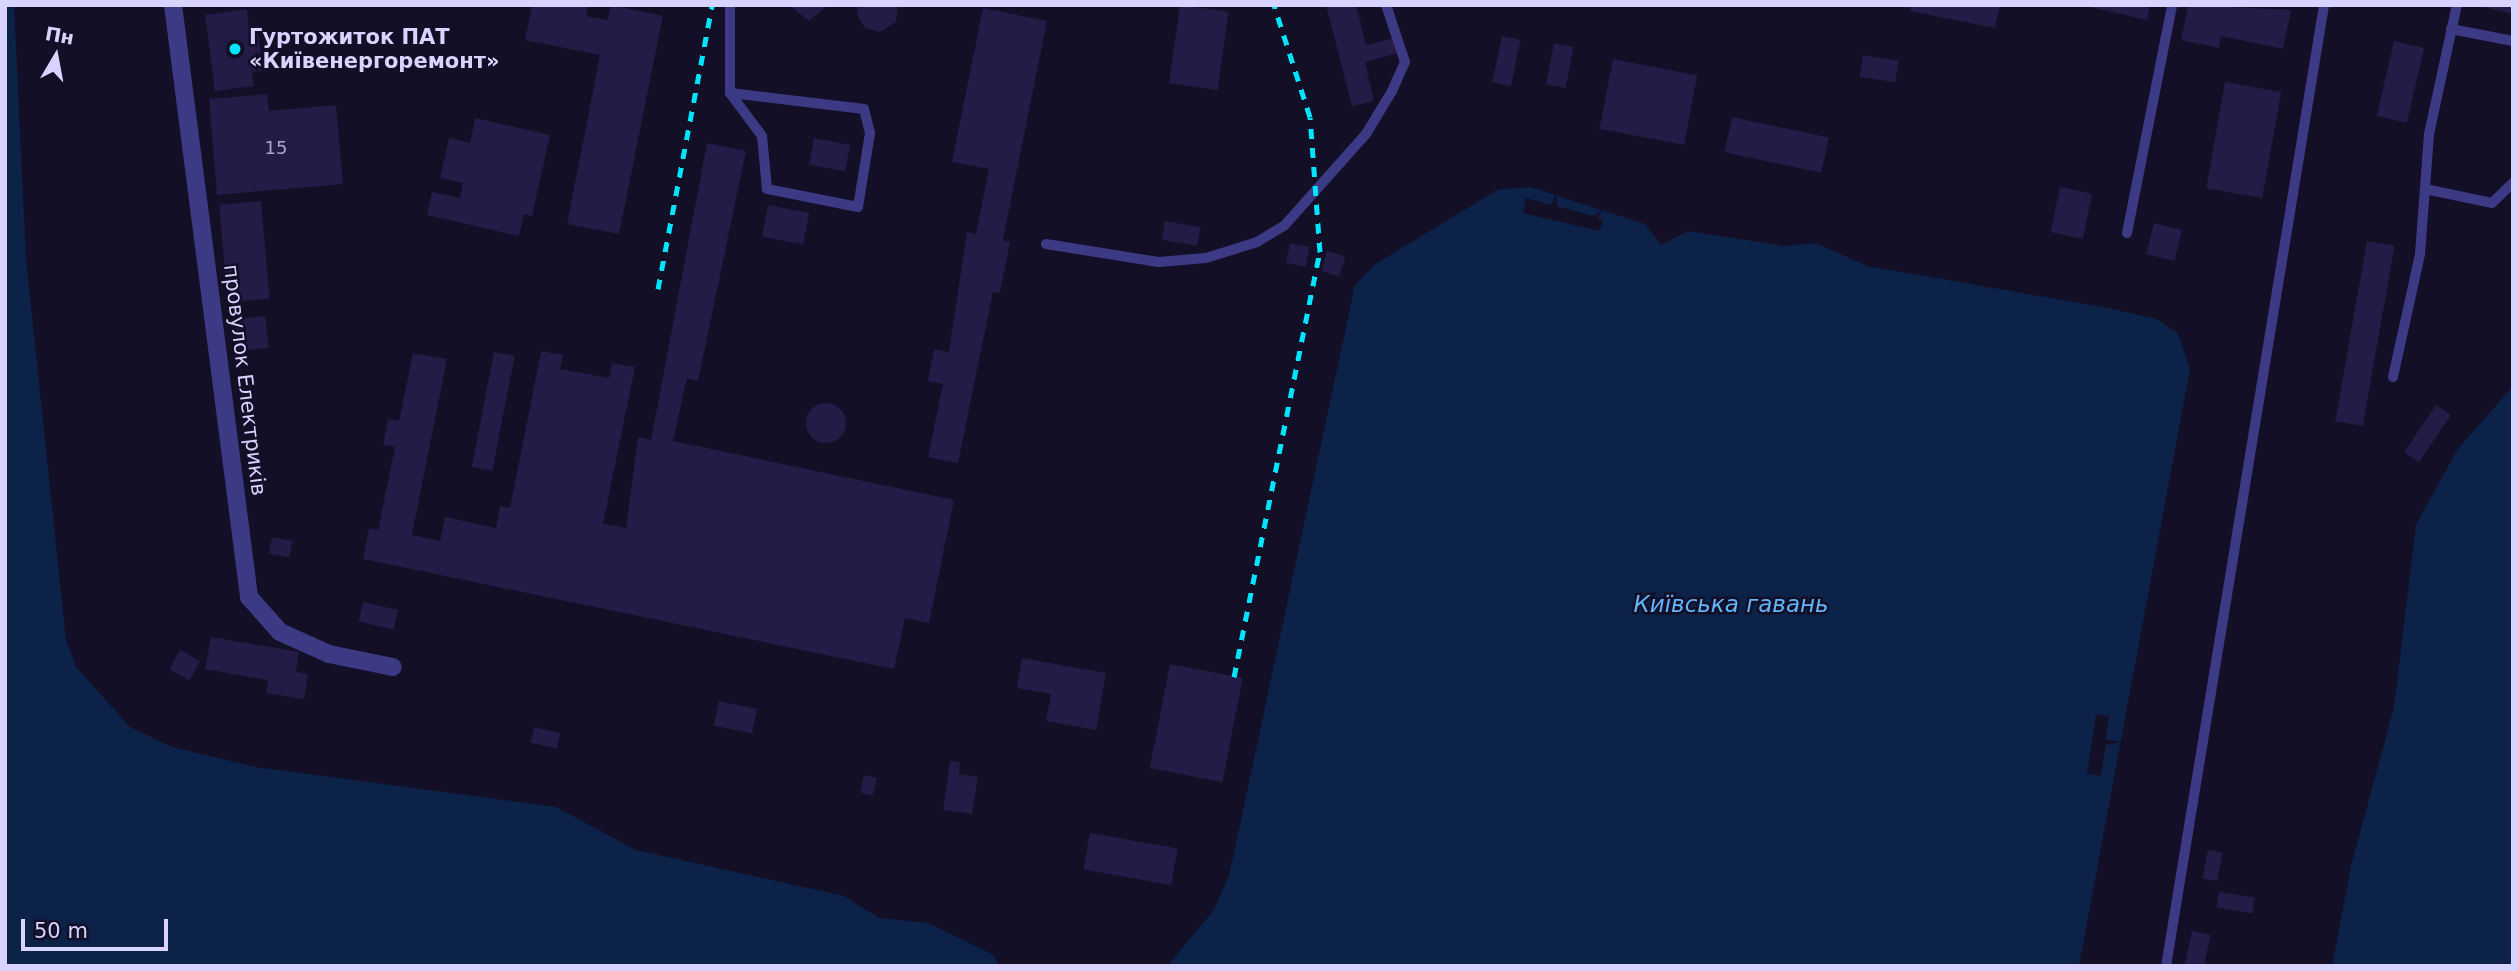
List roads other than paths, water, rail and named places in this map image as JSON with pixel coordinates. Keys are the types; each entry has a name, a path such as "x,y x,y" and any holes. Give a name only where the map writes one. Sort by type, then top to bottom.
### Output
{"street":[{"name":"провулок Електриків","path":"173,5 249,597 280,632 329,654 393,667"}],"lane":[{"path":"730,5 730,93 762,136 767,188 858,207 870,133 864,109 730,93"},
{"path":"1046,244 1158,261 1206,258 1257,242 1284,226 1366,134 1392,91 1405,62 1386,5"},
{"path":"2127,233 2172,5"},
{"path":"2166,966 2324,5"},
{"path":"2393,377 2420,254 2429,134 2457,5"},
{"path":"2451,29 2513,41"},
{"path":"2425,189 2493,202 2513,183"}],"water":[{"path":"5,5 14,5 26,259 66,640 76,667 130,727 172,747 256,767 556,807 636,850 844,896 879,918 928,923 992,954 1000,966 5,966"},
{"name":"Київська гавань","path":"1530,187 1645,224 1661,245 1688,231 1785,246 1816,243 1867,266 2108,308 2156,319 2178,333 2190,369 2079,966 1167,966 1214,910 1229,876 1355,285 1374,265 1497,190"},
{"path":"2513,386 2513,966 2332,966 2351,866 2394,707 2416,525 2457,450"}],"railway":[{"path":"658,289 712,5"},
{"path":"1234,677 1320,252 1310,117 1274,5"}],"place":[{"name":"Гуртожиток ПАТ «Київенергоремонт»","path":"235,49"}]}
